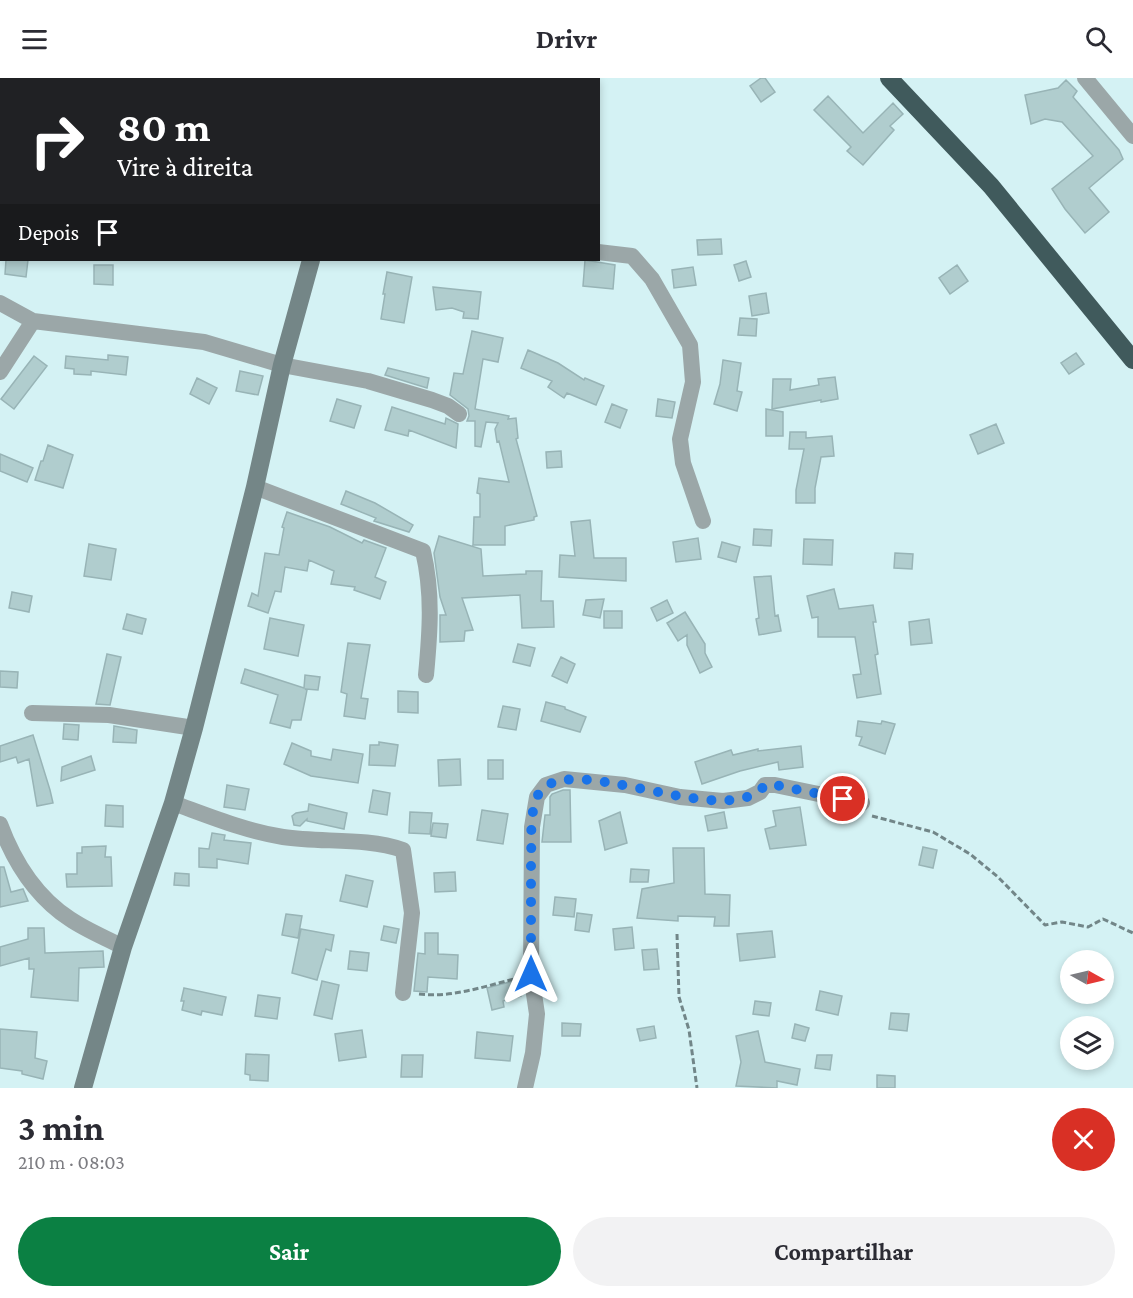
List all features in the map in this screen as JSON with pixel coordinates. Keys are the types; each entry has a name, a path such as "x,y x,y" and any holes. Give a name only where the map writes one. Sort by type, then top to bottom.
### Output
{"highway":[{"path":"890,78 991,186 1133,360"}],"street":[{"path":"1085,78 1133,136"},
{"path":"600,252 633,256 652,279 690,345 693,382 680,438 682,463 703,521"},
{"path":"83,1088 123,947 173,803 194,728 255,488 282,365 311,261"},
{"path":"0,303 33,321 204,342 282,365 368,381 432,400 448,406 459,414"},
{"path":"0,372 33,321"},
{"path":"255,488 423,551 431,591 431,622 426,675"},
{"path":"32,712 109,715 194,728"},
{"path":"525,1088 533,1053 537,1014 531,974 532,827 537,798 546,785 564,779 625,784 680,796 723,801 748,798 760,792 765,785 775,785 862,803"},
{"path":"173,803 246,830 284,837 386,844 403,850 412,913 403,993"},
{"path":"0,824 10,850 36,890 70,920 123,947"}],"path":[{"path":"862,803 870,815 900,825 933,832 970,854 998,877 1045,925 1062,922 1088,927 1103,919 1133,933"},
{"path":"677,933 679,997 689,1030 697,1088"},
{"path":"403,993 434,996 462,993 531,974"}],"building":[{"path":"761,78 765,78 775,92 761,102 750,86"},
{"path":"1066,80 1077,91 1073,97 1119,150 1123,159 1089,188 1109,212 1085,233 1052,189 1093,156 1062,122 1045,119 1031,124 1025,95 1058,88"},
{"path":"828,96 863,133 893,103 903,114 890,126 894,130 863,165 847,151 851,147 814,110"},
{"path":"721,239 722,254 698,255 697,240"},
{"path":"6,261 28,261 26,277 5,274"},
{"path":"585,261 615,265 613,289 583,286"},
{"path":"746,261 751,277 739,281 734,265"},
{"path":"94,265 113,265 113,285 94,284"},
{"path":"957,265 968,281 950,294 939,278"},
{"path":"693,267 696,285 674,288 672,270"},
{"path":"387,272 412,277 404,323 381,319"},
{"path":"433,287 481,292 478,319 463,318 464,312 452,308 436,310"},
{"path":"766,293 769,313 752,316 749,296"},
{"path":"740,318 757,319 756,336 738,335"},
{"path":"472,331 503,338 498,362 483,359 475,409 509,416 508,419 516,418 518,438 516,439 537,516 534,520 505,526 505,545 473,545 474,517 480,517 480,494 477,493 479,478 509,482 499,441 497,442 495,429 498,423 486,422 481,447 475,446 475,421 467,421 468,409 450,395 454,373 463,374"},
{"path":"528,350 558,363 584,380 585,378 604,386 596,405 567,393 564,398 548,387 552,381 521,368"},
{"path":"1076,353 1084,364 1069,374 1061,363"},
{"path":"108,355 128,357 126,375 91,371 91,375 74,374 74,369 65,368 66,356 108,360"},
{"path":"34,356 47,366 14,409 1,399"},
{"path":"723,360 741,363 737,391 742,392 737,411 714,404 720,384"},
{"path":"388,368 429,378 427,388 385,375"},
{"path":"240,371 263,376 258,395 236,391"},
{"path":"835,377 838,399 772,409 773,379 791,379 790,390 819,385 818,379"},
{"path":"197,378 217,388 209,404 190,394"},
{"path":"337,399 361,406 354,428 330,421"},
{"path":"658,399 675,402 672,418 656,416"},
{"path":"612,404 627,410 620,428 605,422"},
{"path":"392,407 445,424 446,418 458,424 456,448 409,430 408,436 385,430"},
{"path":"766,409 783,412 783,436 766,436"},
{"path":"996,424 1004,443 978,454 970,435"},
{"path":"790,432 806,432 806,438 832,436 834,456 821,457 815,488 815,503 796,503 796,490 804,449 789,449"},
{"path":"48,445 73,455 63,488 35,480"},
{"path":"561,451 562,467 547,468 546,452"},
{"path":"0,454 33,468 27,482 0,471"},
{"path":"346,491 375,503 413,525 409,532 374,521 376,518 341,504"},
{"path":"287,512 330,527 362,543 364,540 386,548 375,577 386,582 380,599 354,590 355,587 331,584 334,571 309,560 307,571 285,567 281,592 275,591 268,613 248,606 252,593 258,596 265,553 279,555 284,528 282,527"},
{"path":"590,520 594,558 626,558 626,581 559,577 560,555 575,556 571,522"},
{"path":"754,529 772,530 771,546 753,545"},
{"path":"439,536 481,549 483,576 542,571 541,601 553,601 554,627 522,628 520,595 462,598 473,630 465,631 464,641 440,642 440,615 446,615 440,597 434,553"},
{"path":"698,538 701,559 676,562 673,542"},
{"path":"804,539 833,540 832,565 803,564"},
{"path":"722,542 740,547 736,562 718,557"},
{"path":"89,544 116,549 111,580 84,576"},
{"path":"895,553 913,554 912,569 894,568"},
{"path":"771,576 775,616 778,615 781,631 759,635 754,577"},
{"path":"834,589 839,609 873,605 878,654 875,655 881,694 857,698 853,675 861,674 855,637 818,637 818,617 812,618 807,596"},
{"path":"12,592 32,596 29,612 9,608"},
{"path":"604,599 600,618 583,615 586,600"},
{"path":"667,600 673,613 657,621 651,608"},
{"path":"604,611 622,611 622,628 604,628"},
{"path":"685,612 705,644 705,653 712,667 700,673 687,645 687,635 678,641 667,623"},
{"path":"127,614 146,619 142,634 123,629"},
{"path":"270,618 304,625 298,656 264,649"},
{"path":"929,619 932,643 911,645 909,622"},
{"path":"348,643 370,645 361,698 368,699 365,719 344,716 347,694 341,692"},
{"path":"518,644 535,648 530,666 513,662"},
{"path":"107,654 121,657 110,705 96,704"},
{"path":"561,657 575,664 567,683 552,676"},
{"path":"245,669 304,688 305,675 320,677 318,690 305,689 307,690 301,720 292,720 290,728 270,723 278,695 241,683"},
{"path":"0,671 18,672 17,688 0,687"},
{"path":"398,691 418,692 418,713 398,712"},
{"path":"546,702 565,707 565,709 586,717 580,732 541,721"},
{"path":"503,706 520,709 516,730 498,727"},
{"path":"858,721 881,724 882,721 895,724 885,754 859,745 862,737 856,736"},
{"path":"64,724 79,725 78,740 63,739"},
{"path":"114,726 137,730 136,743 113,742"},
{"path":"33,735 53,803 37,806 29,759 18,763 16,757 0,762 0,746"},
{"path":"379,742 398,745 395,766 369,765 370,745 379,745"},
{"path":"292,743 311,751 311,756 331,760 333,749 363,754 358,783 311,776 284,764"},
{"path":"801,746 803,767 779,770 778,762 740,771 702,784 695,762 731,750 733,755 758,749 758,751"},
{"path":"91,756 95,770 61,781 62,767"},
{"path":"460,759 461,785 439,786 438,760"},
{"path":"488,760 503,760 503,779 488,779"},
{"path":"227,785 249,789 245,810 224,807"},
{"path":"373,790 390,793 387,815 369,812"},
{"path":"563,790 570,790 571,842 542,842 545,815 550,815 550,797"},
{"path":"309,804 347,813 344,829 307,821 307,819 300,826 294,825 292,816 308,811"},
{"path":"106,805 123,806 123,827 105,826"},
{"path":"800,807 806,845 770,849 765,829 776,826 773,811"},
{"path":"482,810 508,814 503,844 477,840"},
{"path":"410,812 432,813 430,834 409,833"},
{"path":"620,812 627,843 605,850 599,821"},
{"path":"724,812 727,828 708,831 705,816"},
{"path":"433,823 448,824 446,838 431,836"},
{"path":"212,833 225,835 224,840 251,843 248,864 217,859 217,868 199,867 199,848 209,849"},
{"path":"106,846 105,857 111,857 112,886 67,887 66,874 77,874 77,853 82,853 82,847"},
{"path":"923,847 937,850 933,868 919,865"},
{"path":"673,848 704,848 705,894 730,895 729,926 714,926 715,917 678,916 678,921 637,918 642,889 674,883"},
{"path":"0,867 4,867 11,892 23,889 28,901 0,907"},
{"path":"631,869 649,870 648,882 630,882"},
{"path":"455,872 456,891 435,892 434,873"},
{"path":"175,873 189,874 189,886 174,885"},
{"path":"346,875 373,881 367,907 340,901"},
{"path":"555,897 576,899 574,917 553,915"},
{"path":"577,913 592,915 589,932 575,930"},
{"path":"286,914 302,916 298,938 282,935"},
{"path":"384,926 399,929 396,943 381,940"},
{"path":"632,927 634,948 615,950 613,929"},
{"path":"28,928 44,928 45,953 103,951 104,967 79,968 78,1001 31,997 34,969 29,969 29,958 0,966 0,947 28,939"},
{"path":"301,929 334,935 331,951 326,949 317,980 292,973"},
{"path":"772,931 775,957 740,961 737,934"},
{"path":"425,933 438,933 438,954 458,955 457,979 428,977 427,992 414,991 418,953 425,954"},
{"path":"657,949 659,969 644,970 642,950"},
{"path":"350,951 369,953 367,971 348,969"},
{"path":"517,980 521,996 503,1001 504,1007 492,1010 487,988"},
{"path":"322,981 339,985 332,1019 314,1015"},
{"path":"184,988 226,997 222,1015 202,1011 201,1015 182,1010 184,1001 181,1001"},
{"path":"820,991 842,996 838,1015 816,1010"},
{"path":"258,995 280,998 277,1019 255,1016"},
{"path":"755,1001 771,1003 769,1016 753,1014"},
{"path":"891,1013 909,1014 907,1031 889,1029"},
{"path":"562,1023 581,1024 580,1036 562,1036"},
{"path":"795,1024 809,1028 805,1041 792,1038"},
{"path":"654,1026 656,1038 640,1041 637,1029"},
{"path":"0,1029 37,1032 35,1058 47,1061 43,1079 22,1074 22,1071 0,1068"},
{"path":"362,1030 366,1057 339,1061 335,1034"},
{"path":"758,1031 765,1062 800,1069 797,1085 777,1081 777,1088 736,1086 741,1062 736,1036"},
{"path":"477,1032 513,1036 510,1061 475,1058"},
{"path":"246,1054 269,1055 268,1081 250,1080 250,1075 245,1074"},
{"path":"402,1055 423,1055 422,1077 401,1077"},
{"path":"817,1055 832,1055 830,1070 815,1068"},
{"path":"877,1075 895,1076 895,1088 877,1088"}],"route":[{"path":"531,974 532,827 537,798 546,785 564,779 625,784 680,796 723,801 748,798 760,792 765,785 775,785 843,799"}]}
